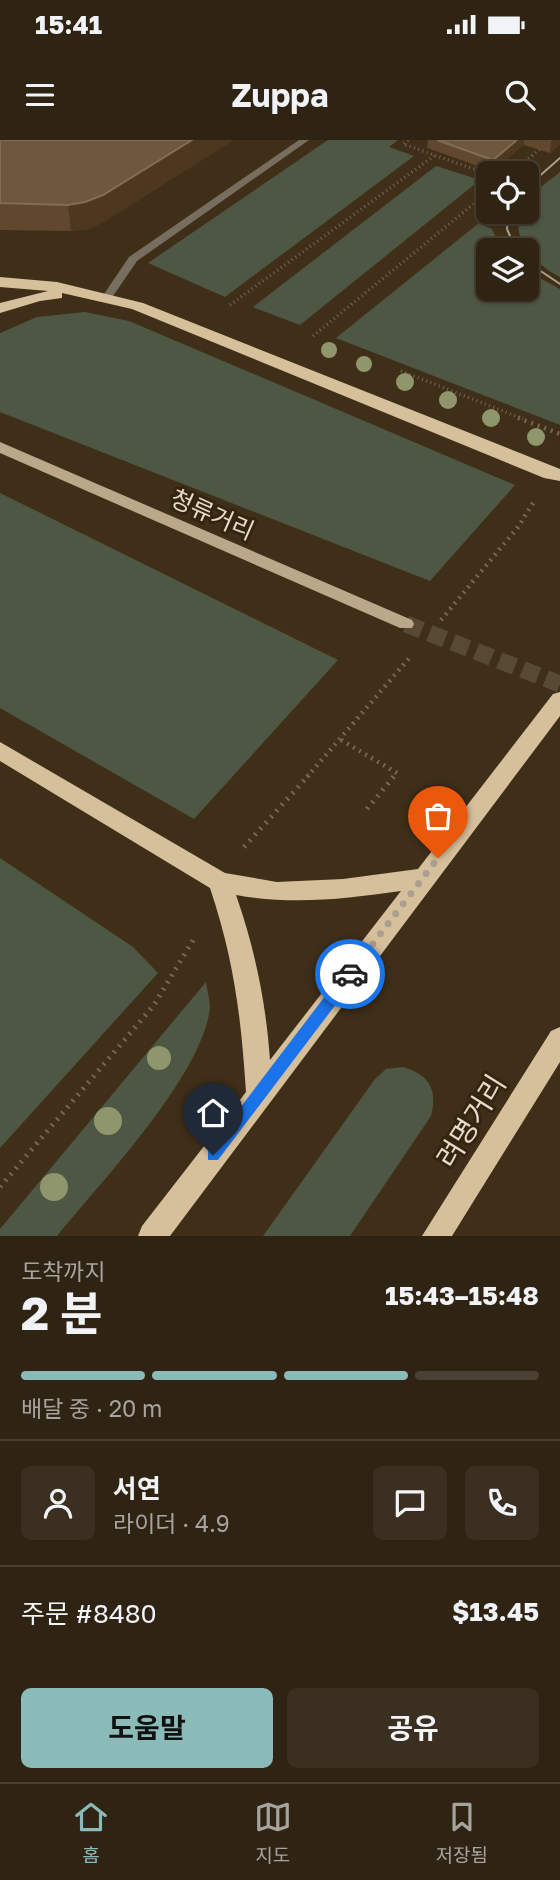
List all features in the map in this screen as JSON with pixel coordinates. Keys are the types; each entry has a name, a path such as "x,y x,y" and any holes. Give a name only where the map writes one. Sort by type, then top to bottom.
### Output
{"highway":[{"path":"0,282 57,287 107,297 557,477"},
{"path":"0,308 39,296 74,294 107,297"},
{"path":"152,1236 560,700"},
{"path":"0,750 220,882 277,892 343,889 423,878"},
{"path":"220,882 241,945 254,1020 259,1094"},
{"name":"려명거리","path":"436,1236 560,1040"}],"main road":[{"name":"청류거리","path":"0,447 405,624"}],"street":[{"path":"107,297 133,259 305,140"}],"path":[{"path":"408,140 403,144 476,170"},
{"path":"526,161 551,140"},
{"path":"230,304 434,156"},
{"path":"313,336 476,202"},
{"path":"438,623 557,477"},
{"path":"0,1187 154,1005 187,955 220,882 244,845 341,740 412,655"},
{"path":"341,740 397,773 367,809"}],"green space":[{"path":"328,140 398,140 389,147 414,156 225,297 148,263"},
{"path":"436,166 476,179 476,183 300,325 253,307"},
{"path":"560,172 560,277 539,263 539,238 521,238 519,232 519,224 539,224 539,190"},
{"path":"478,224 481,224 492,229 496,238 476,238 476,301 539,301 539,278 560,289 560,425 336,338"},
{"path":"85,312 129,321 515,485 430,581 0,412 0,333 37,317"},
{"path":"0,493 338,660 194,819 0,708"},
{"path":"0,858 133,947 158,973 0,1148"},
{"path":"206,982 210,1008 203,1035 189,1065 170,1096 123,1158 57,1236 0,1236 0,1229"},
{"path":"403,1067 419,1074 429,1084 433,1098 431,1116 350,1236 263,1236 375,1079 386,1069"}],"building":[{"path":"0,140 192,140 103,195 68,205 0,203"},
{"path":"437,140 517,140 493,160"}],"tunnel":[{"path":"406,624 560,684"}],"tram line":[{"path":"539,176 560,158"},
{"path":"507,224 511,238"},
{"path":"539,270 560,284"}],"way so far":[{"path":"350,974 438,858"}],"route":[{"path":"213,1155 350,974"}]}
